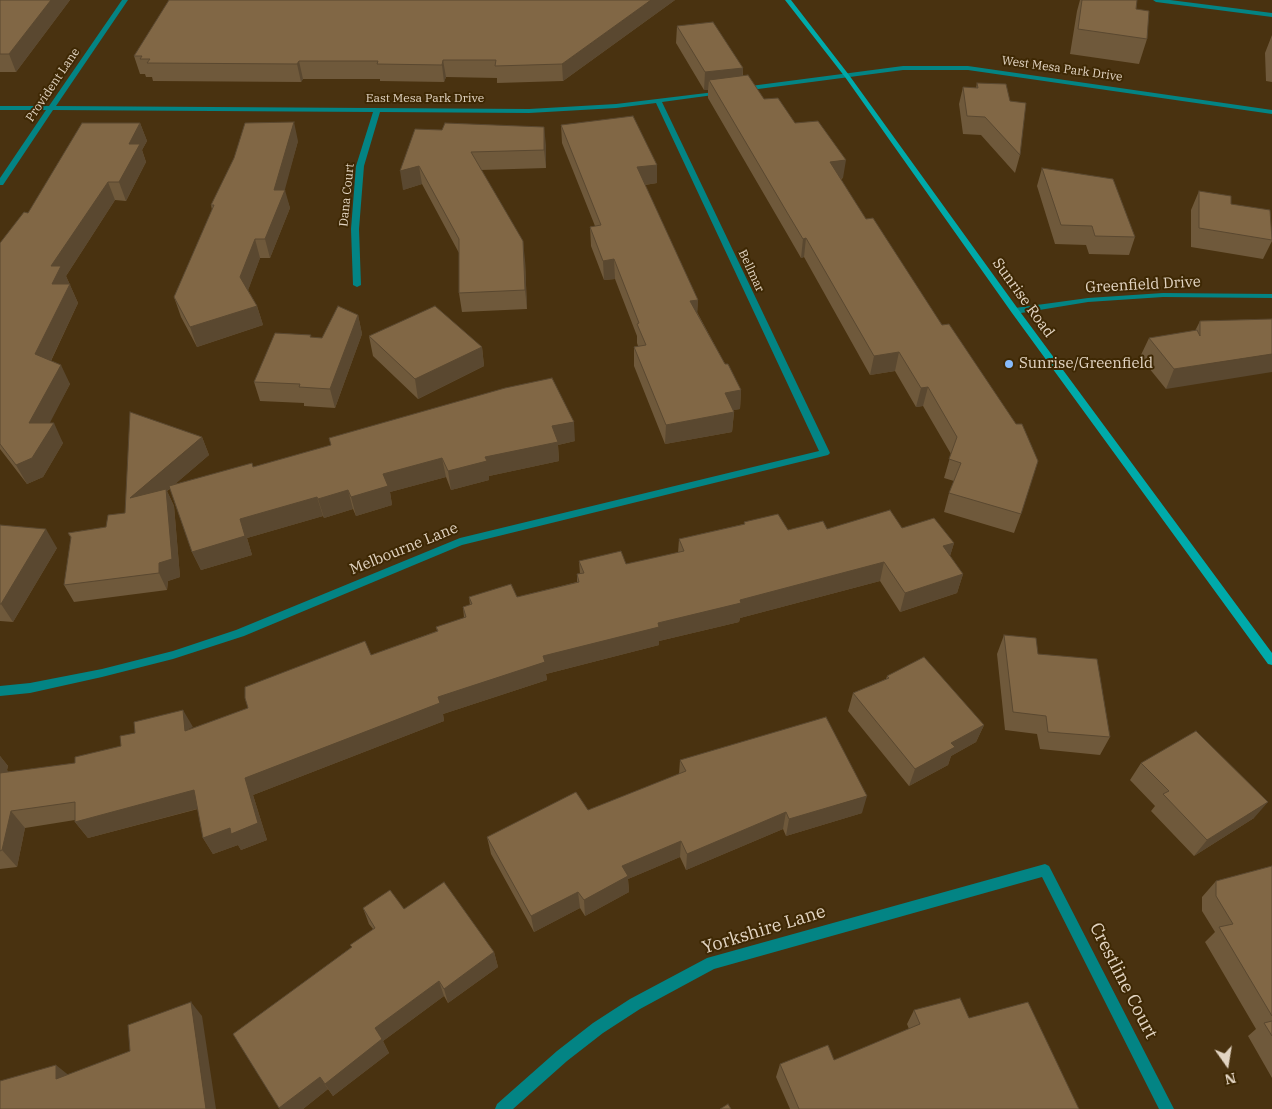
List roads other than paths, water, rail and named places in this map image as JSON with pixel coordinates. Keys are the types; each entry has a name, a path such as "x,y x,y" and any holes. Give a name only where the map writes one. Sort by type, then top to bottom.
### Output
{"main road":[{"name":"Sunrise Road","path":"788,0 847,76 1015,311 1272,661"}],"street":[{"name":"Provident Lane","path":"0,183 125,0"},
{"path":"1156,0 1272,15"},
{"name":"West Mesa Park Drive","path":"847,76 903,68 968,68 1272,112"},
{"path":"735,90 847,76"},
{"name":"East Mesa Park Drive","path":"0,108 546,110 616,106 726,91"},
{"name":"Bellmar","path":"658,100 824,453"},
{"name":"Dana Court","path":"357,285 355,229 360,166 377,110"},
{"name":"Greenfield Drive","path":"1015,311 1088,300 1164,295 1272,296"},
{"name":"Melbourne Lane","path":"0,690 30,688 102,673 173,654 240,633 460,542 824,453"},
{"name":"Yorkshire Lane","path":"502,1109 562,1056 598,1028 635,1004 712,963 1045,870"},
{"name":"Crestline Court","path":"1045,870 1167,1109"}],"place":[{"name":"Sunrise/Greenfield","path":"1009,364"}]}
